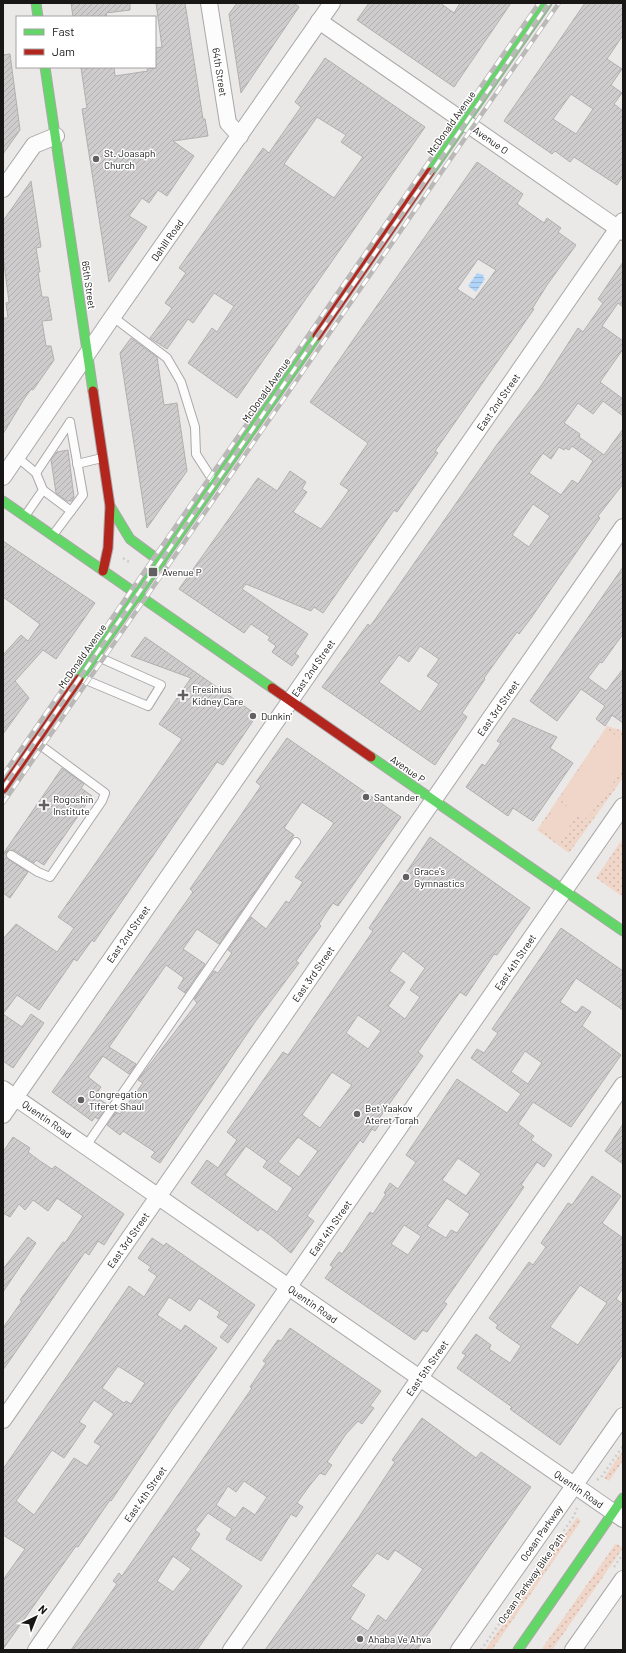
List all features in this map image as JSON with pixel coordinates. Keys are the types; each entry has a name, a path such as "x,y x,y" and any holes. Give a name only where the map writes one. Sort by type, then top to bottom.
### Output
{"main road":[{"path":"36,3 38,16"},
{"name":"McDonald Avenue","path":"3,788 96,656 547,3"},
{"name":"65th Street","path":"46,68 110,506 108,548 103,571"},
{"name":"Avenue P","path":"3,501 623,932"},
{"name":"65th Street","path":"110,506 130,539 161,562"},
{"path":"518,1650 618,1516 623,1498"}],"street":[{"name":"64th Street","path":"209,3 228,123 240,136"},
{"name":"Dahill Road","path":"3,477 332,3"},
{"name":"Avenue O","path":"320,21 465,122 621,227"},
{"path":"3,189 34,145 56,136"},
{"name":"East 2nd Street","path":"3,1115 9,1093 290,700 621,227"},
{"name":"East 3rd Street","path":"3,1420 623,527"},
{"name":"East 4th Street","path":"36,1650 623,806"},
{"name":"East 5th Street","path":"231,1650 623,1085"},
{"name":"Quentin Road","path":"9,1093 618,1516"},
{"name":"Ocean Parkway","path":"459,1650 623,1416"},
{"path":"573,1650 623,1578"}],"lane":[{"path":"113,317 167,358 181,382 195,427 196,454 215,483"},
{"path":"36,473 70,422 83,495 53,536"},
{"path":"16,457 36,473 43,490 71,511"},
{"path":"77,464 103,458"},
{"path":"24,516 43,490"},
{"path":"80,677 148,706 161,685 96,656"},
{"path":"11,854 38,872 50,877 102,801 105,793 36,742"},
{"path":"86,1146 296,842"}],"path":[{"path":"594,1482 602,1476 623,1446"},
{"name":"Ocean Parkway Bike Path","path":"481,1650 574,1516 578,1505"}],"shaded area":[{"path":"607,726 623,731 623,778 569,853 537,830"},
{"path":"607,729 623,741 623,769 587,819 559,799"},
{"path":"559,801 578,814 559,842 540,829"},
{"path":"623,838 623,897 596,878"},
{"path":"623,1450 623,1461 609,1481 604,1478"},
{"path":"577,1517 581,1521 492,1650 485,1650"},
{"path":"616,1543 623,1548 552,1650 541,1650"}],"water":[{"path":"477,273 484,275 483,277 485,279 476,292 468,286"}],"building":[{"path":"71,3 130,3 130,10 106,13 107,16 73,16"},
{"path":"156,3 185,3 203,119 205,119 208,136 173,141 194,156 167,196 158,190 149,203 142,198 129,216 147,227 109,282 82,109 87,108 81,68 114,68 115,76 148,71 147,69 156,68 156,48 162,47"},
{"path":"237,3 294,3 299,7 241,93 229,14"},
{"path":"369,3 440,3 454,13 460,3 511,3 454,87 357,20"},
{"path":"585,3 623,3 623,35 607,59 622,69 611,85 622,93 614,104 623,111 623,176 617,185 574,157 570,162 555,151 552,154 504,121","holes":["571,94 593,109 576,134 553,119"]},
{"path":"10,54 20,130 3,154 3,55"},
{"path":"325,58 425,127 237,398 188,363 212,328 217,332 234,306 214,293 193,323 188,319 167,349 150,338 172,308 165,303 186,273 179,268 263,148 269,153 301,107 295,102","holes":["317,117 346,135 341,142 363,157 334,198 284,164"]},
{"path":"477,162 523,194 517,204 544,223 547,218 561,228 558,232 576,245 547,285 532,309 534,309 435,451 438,453 397,512 394,510 323,613 314,607 311,611 246,584 242,589 308,634 295,654 299,656 292,666 272,652 276,646 268,640 270,637 251,624 244,633 179,589 258,478 277,491 290,471 306,482 302,489 307,492 293,512 321,529 331,516 349,490 340,484 368,443 310,402","holes":["478,259 496,270 474,300 457,289"]},
{"path":"31,181 41,247 36,248 40,272 38,272 42,297 48,297 52,320 42,321 46,346 51,346 54,360 33,390 31,389 24,399 3,434 3,318 8,318 6,303 9,302 3,256 3,221"},
{"path":"623,262 623,307 618,303 602,326 623,341 623,349 600,382 623,399 623,416 603,401 593,414 578,403 564,423 580,434 579,437 604,455 623,429 623,484 598,516 600,518 531,618 519,634 517,632 484,678 485,679 462,713 467,717 435,765 322,687 368,624 370,626 374,621 496,446 541,386 578,328 583,332 603,303 598,299","holes":["572,446 593,461 578,484 572,480 561,495 529,473 543,453 551,459 559,447 564,450 565,448 569,450","533,504 550,516 529,547 512,535","420,646 439,659 427,676 439,684 420,712 379,682 399,655 409,662"]},
{"path":"131,338 157,357 164,405 177,403 187,471 147,528 120,353"},
{"path":"68,450 74,497 72,501 67,501 56,493 51,460 57,452"},
{"path":"3,541 95,603 56,659 43,650 15,681 29,698 3,734 3,655 21,635 28,641 40,624 3,597"},
{"path":"623,567 623,634 602,663 600,662 588,678 606,691 623,669 623,723 612,715 605,726 596,719 605,706 581,689 557,721 530,701"},
{"path":"145,637 257,715 223,765 217,762 94,942 92,940 77,961 74,959 39,1010 17,995 3,1014 3,939 16,924 57,952 74,928 58,917 182,739 159,724 191,678 131,656"},
{"path":"513,718 557,737 550,748 573,763 533,821 513,808 508,816 466,787 482,764 485,766 501,743 497,741"},
{"path":"287,738 401,817 338,906 333,903 326,913 319,924 321,926 296,961 299,963 255,1022 160,1163 151,1157 155,1152 123,1131 120,1135 107,1125 116,1112 120,1114 143,1083 138,1080 197,1003 194,999 214,971 218,973 232,953 228,950 251,917 266,929 286,901 289,903 303,882 295,877 334,823 302,802 284,828 294,835 219,944 197,929 183,949 205,964 185,993 178,988 184,978 166,965 109,1047 136,1064 129,1074 103,1056 88,1077 101,1087 95,1096 108,1105 98,1119 95,1117 92,1121 52,1092 193,892 190,889 261,786 256,782"},
{"path":"62,768 84,784 81,788 92,796 44,865 36,860 34,863 14,850 7,852 6,855 8,859 28,872 10,898 3,893 3,854"},
{"path":"430,837 530,908 497,955 494,954 466,996 460,992 442,1017 418,1052 423,1056 378,1120 381,1122 375,1131 372,1129 363,1143 360,1140 307,1216 314,1221 291,1253 260,1228 258,1231 191,1183 207,1160 218,1168 237,1140 227,1132 283,1052 288,1055 373,931 369,928","holes":["403,951 425,968 410,990 420,997 405,1019 388,1006 405,982 389,971","358,1015 381,1031 368,1049 346,1033","332,1072 352,1085 320,1128 302,1115","298,1137 318,1151 299,1177 278,1162","246,1146 267,1161 263,1167 293,1188 277,1212 225,1175"]},
{"path":"561,928 623,971 623,1010 576,978 560,1002 576,1013 582,1006 591,1012 582,1026 621,1055 571,1127 533,1102 518,1124 534,1136 531,1140 552,1155 544,1167 537,1162 521,1185 524,1187 444,1302 447,1304 427,1332 423,1330 415,1340 325,1278 333,1267 330,1265 339,1252 342,1254 370,1212 373,1214 386,1194 384,1193 390,1183 398,1189 416,1162 406,1155 457,1079 507,1113 521,1094 471,1058 477,1049 484,1053 498,1033 492,1029","holes":["525,1051 542,1063 528,1084 511,1072","458,1158 481,1174 466,1196 442,1180","447,1198 470,1214 457,1233 451,1230 446,1238 427,1226","404,1225 421,1236 408,1255 391,1244"]},
{"path":"3,1014 22,1027 31,1014 44,1023 13,1068 3,1061"},
{"path":"623,1124 623,1164 605,1151"},
{"path":"13,1137 30,1148 28,1152 40,1161 52,1169 55,1166 124,1214 104,1245 98,1241 89,1255 85,1252 3,1370 3,1328 22,1301 20,1300 63,1242 65,1243 83,1216 57,1198 48,1211 33,1200 25,1210 19,1204 10,1217 3,1213 3,1152"},
{"path":"592,1176 621,1196 602,1223 623,1238 623,1288 616,1299 623,1304 623,1354 560,1445 510,1409 512,1407 457,1368 466,1355 462,1353 476,1334 491,1345 489,1349 510,1363 521,1346 496,1328 498,1325 489,1318 529,1262 533,1265 546,1247 541,1243 568,1203 572,1205","holes":["580,1285 607,1303 578,1345 550,1327"]},
{"path":"28,1237 36,1243 3,1292 3,1269"},
{"path":"152,1238 164,1246 166,1243 255,1305 228,1343 220,1337 229,1325 217,1317 220,1312 199,1298 190,1311 169,1297 157,1315 181,1331 185,1325 217,1348 172,1410 111,1501 110,1500 78,1547 76,1546 3,1649 3,1580 25,1549 3,1535 3,1469 129,1286 144,1297 157,1276 148,1270 151,1267 138,1258","holes":["118,1366 145,1383 131,1404 126,1401 124,1403 102,1388","94,1400 114,1414 94,1442 101,1446 87,1466 74,1458 34,1515 16,1501 52,1450 64,1458 86,1426 79,1422"]},
{"path":"290,1328 381,1391 370,1406 374,1408 362,1424 358,1421 346,1434 327,1462 332,1465 325,1475 320,1473 310,1485 297,1503 303,1507 296,1517 291,1514 261,1561 226,1539 232,1529 208,1513 195,1530 200,1534 190,1549 242,1586 197,1650 71,1650 117,1584 113,1581 119,1573 122,1576 252,1388 250,1387 266,1363 263,1361 278,1340 281,1341","holes":["244,1481 267,1497 255,1515 243,1507 235,1518 216,1505 228,1486 236,1492","173,1556 191,1569 173,1592 157,1581"]},
{"path":"422,1418 476,1458 481,1452 531,1487 417,1650 265,1650 359,1517 395,1462 392,1460","holes":["395,1550 423,1569 386,1621 378,1615 368,1631 350,1619 365,1595 351,1586 377,1553 388,1560"]}],"railway":[{"path":"3,775 539,3"},
{"path":"3,788 549,3"},
{"path":"3,803 559,3"}],"traffic: fast":[{"path":"36,3 38,16"},
{"path":"430,172 547,3"},
{"path":"45,68 93,391"},
{"path":"79,679 317,336"},
{"path":"3,501 272,688"},
{"path":"110,506 130,539 161,562"},
{"path":"371,757 623,931"},
{"path":"518,1650 623,1498"}],"traffic: jam":[{"path":"317,336 430,172"},
{"path":"93,391 110,506 108,548 103,571"},
{"path":"3,789 79,679"},
{"path":"272,688 371,757"}],"place":[{"name":"St. Joasaph Church","path":"96,159"},
{"name":"Avenue P","path":"153,572"},
{"name":"Fresinius Kidney Care","path":"183,695"},
{"name":"Dunkin'","path":"253,716"},
{"name":"Santander","path":"366,797"},
{"name":"Rogoshin Institute","path":"44,805"},
{"name":"Grace's Gymnastics","path":"406,877"},
{"name":"Congregation Tiferet Shaul","path":"81,1100"},
{"name":"Bet Yaakov Ateret Torah","path":"357,1114"},
{"name":"Ahaba Ve Ahva","path":"360,1639"}]}
